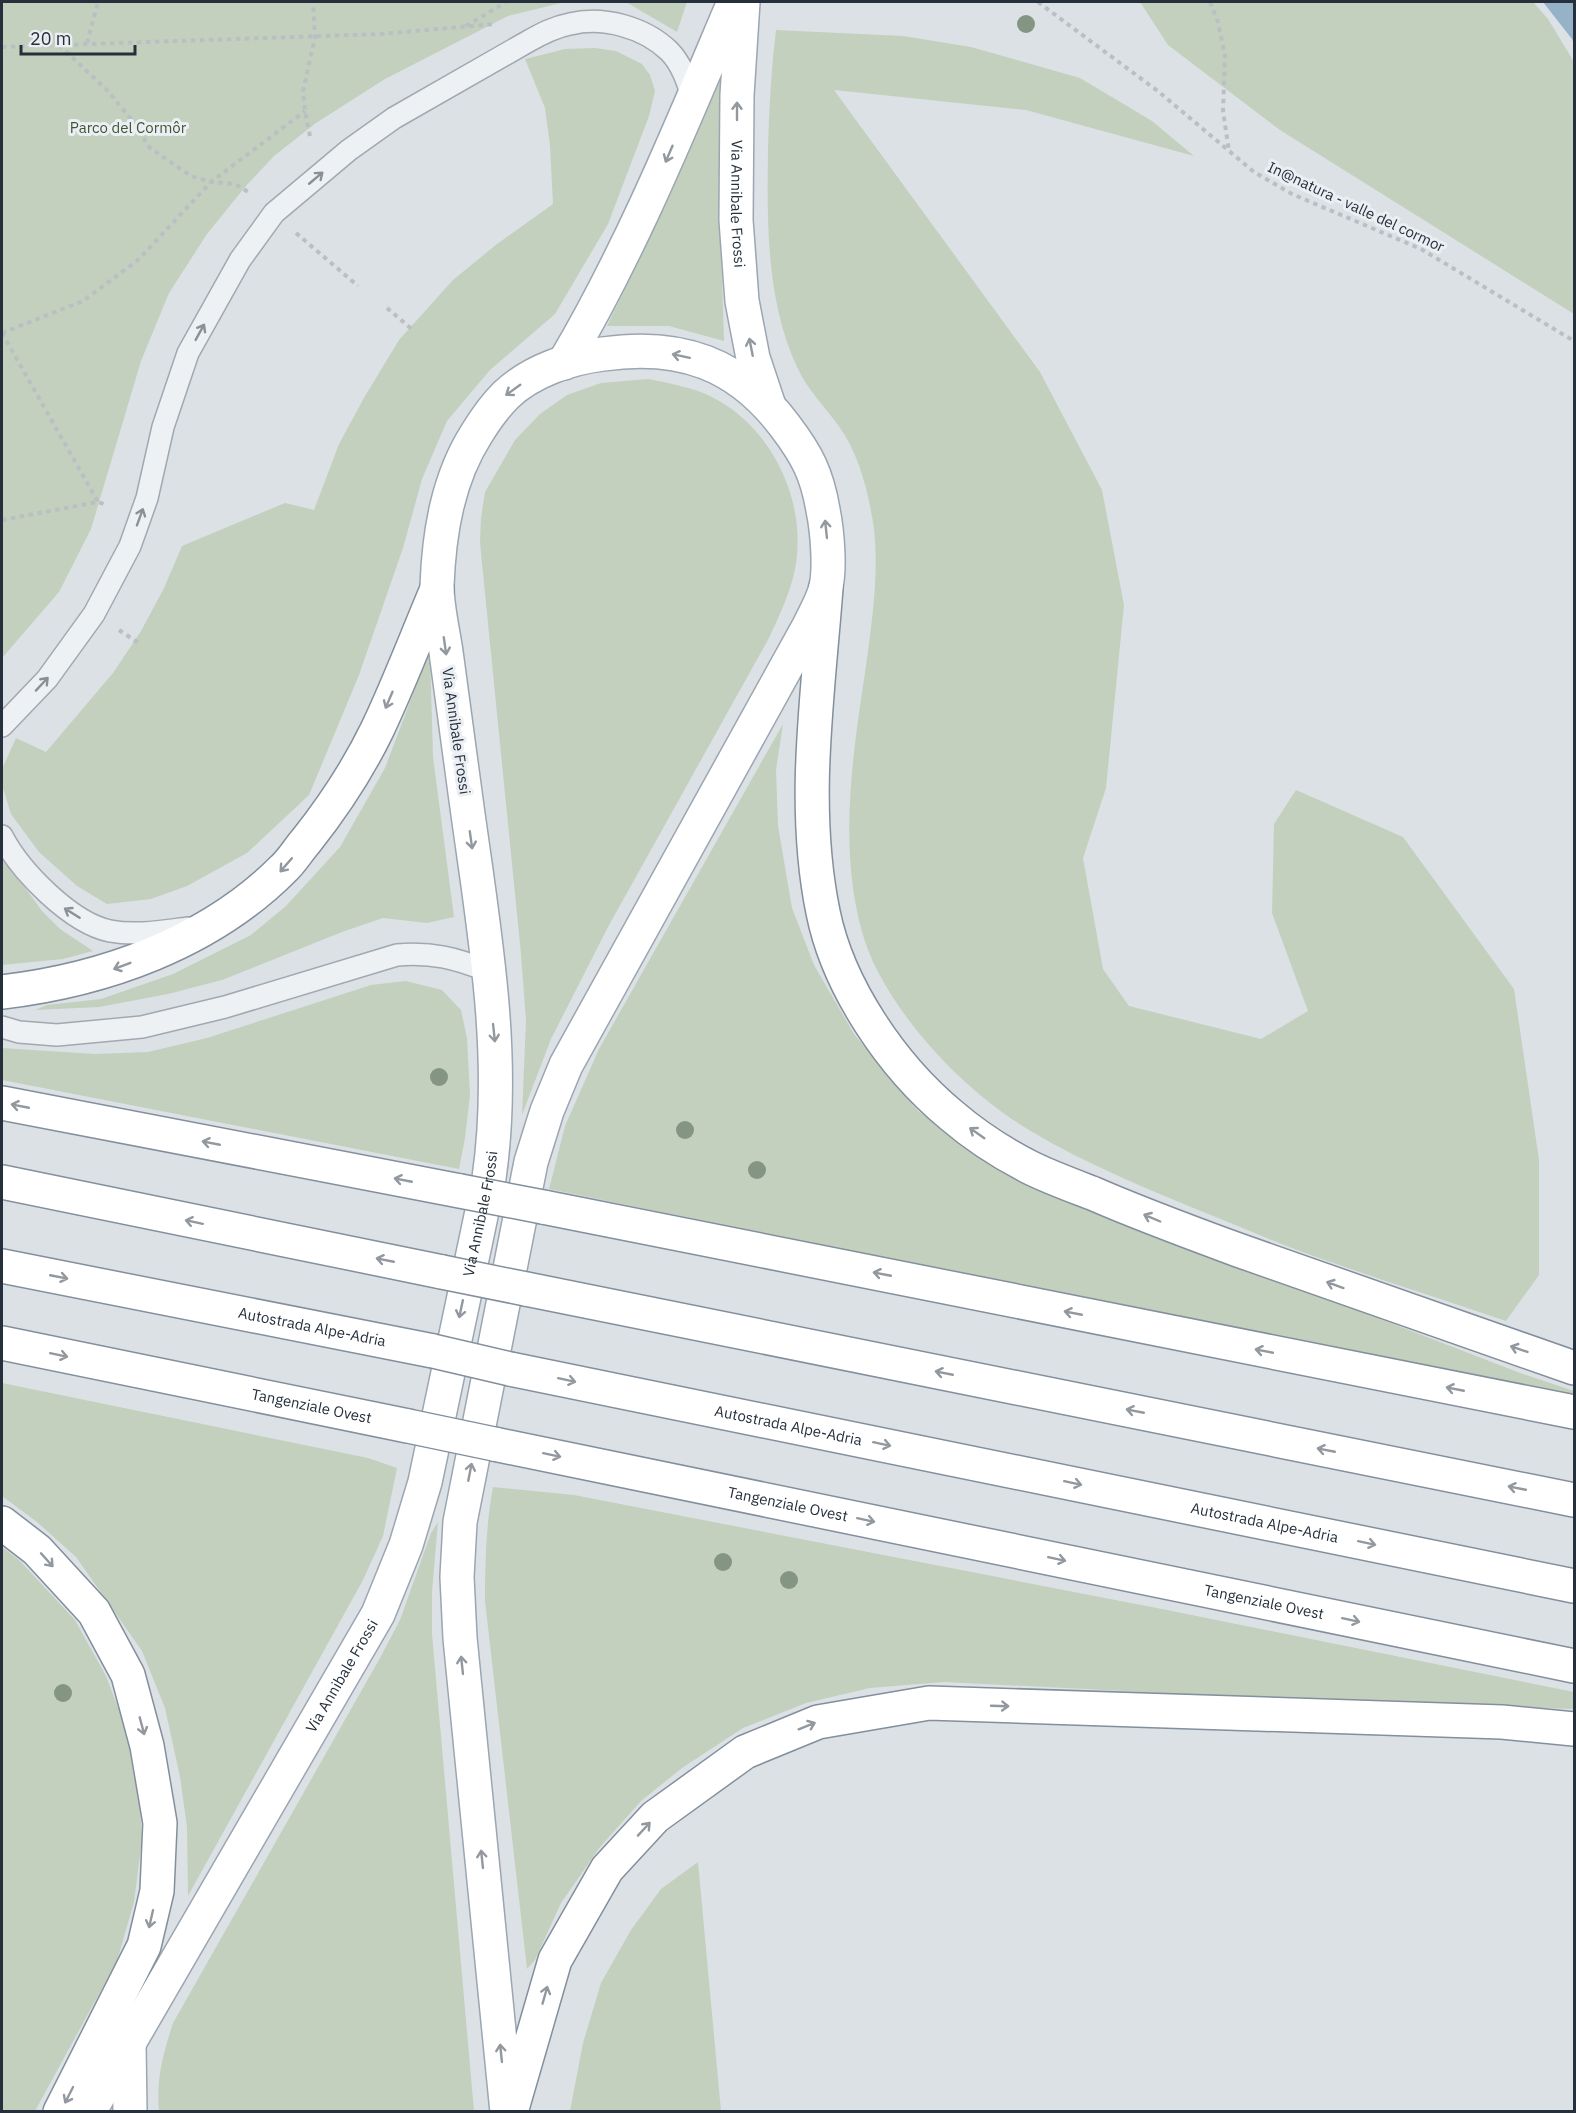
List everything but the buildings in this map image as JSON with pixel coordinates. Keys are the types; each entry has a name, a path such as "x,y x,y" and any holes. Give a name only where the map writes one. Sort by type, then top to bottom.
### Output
{"main road":[{"path":"564,363 596,310 652,195 734,2"},
{"name":"Via Annibale Frossi","path":"743,2 737,95 736,220 742,302 753,358 768,403"},
{"name":"Via Annibale Frossi","path":"89,2112 378,1614 406,1545 424,1482 489,1178 497,1102 495,1046 488,971 437,588 445,512 455,474 477,433 506,395 536,375 564,363 592,355 628,350 659,351 715,366 741,381 768,403 804,451 818,484 828,532 826,588 804,637 566,1065 547,1111 531,1162 460,1522 457,1577 460,1638 509,2112"},
{"path":"2,992 112,970 153,954 210,925 245,903 284,868 316,828 346,784 376,731 437,588"},
{"path":"826,588 811,798 815,862 823,913 835,954 851,992 893,1053 923,1088 951,1116 1028,1167 1161,1222 1575,1368"},
{"path":"2,1103 543,1207 1575,1412"},
{"path":"2,1182 1575,1500"},
{"name":"Autostrada Alpe-Adria","path":"2,1266 433,1351 510,1369 1575,1586"},
{"name":"Tangenziale Ovest","path":"2,1343 1575,1666"},
{"path":"2,1523 37,1550 94,1612 128,1675 147,1746 160,1823 158,1891 144,1946 60,2112"},
{"path":"509,2112 555,1960 607,1869 655,1817 745,1752 818,1722 929,1704 1502,1722 1575,1729"},
{"path":"129,2040 130,2112"}],"lane":[{"path":"2,726 47,679 94,614 130,546 147,498 163,427 188,353 240,260 274,213 349,150 394,118 547,31 571,23 605,22 628,26 652,39 669,51 684,74 693,100"},
{"path":"2,836 46,893 70,912 108,931 157,932 210,925"},
{"path":"2,1027 19,1032 57,1035 142,1027 225,1007 397,955 417,953 437,955 460,960 488,971"}],"path":[{"path":"87,43 98,2"},
{"path":"310,136 303,91 315,37 313,2"},
{"path":"464,27 506,2"},
{"name":"In@natura - valle del cormor","path":"1038,2 1159,92 1254,172 1292,194 1420,249 1575,341"},
{"path":"1210,2 1218,22 1225,56 1223,111 1229,151"},
{"path":"2,47 381,34 507,23 527,42"},
{"path":"58,44 107,90 131,119 150,148 191,176 212,182 235,184 251,194"},
{"path":"98,502 2,333 83,301 138,260 212,182 305,111"},
{"path":"289,226 358,286"},
{"path":"387,308 414,331"},
{"path":"2,520 98,502 107,505"},
{"path":"116,629 140,644"}],"green space":[{"name":"Parco del Cormôr","path":"2,2 565,2 508,16 385,79 316,123 274,156 245,187 207,234 169,293 141,361 91,529 59,592 2,658"},
{"path":"626,2 687,2 677,32"},
{"path":"1140,2 1533,2 1548,19 1574,62 1574,314 1280,130 1168,45"},
{"path":"776,30 903,36 971,47 1080,78 1152,121 1194,156 1026,110 834,90 1040,372 1102,490 1124,605 1106,788 1083,858 1103,969 1129,1006 1261,1039 1308,1011 1272,913 1274,824 1296,790 1403,837 1514,989 1539,1160 1539,1275 1506,1321 1283,1245 1124,1179 1076,1156 1029,1130 984,1099 942,1060 890,993 872,960 857,909 850,860 849,832 854,749 874,598 876,563 874,529 866,488 852,448 798,369 787,343 774,290 769,234 768,178 770,105"},
{"path":"595,48 616,51 642,64 650,75 655,91 649,116 608,224 555,314 490,370 447,421 422,479 403,548 359,675 309,795 247,853 187,886 151,899 107,904 77,886 39,852 11,814 2,785 2,769 16,738 46,752 113,673 141,631 164,588 182,546 285,503 314,510 339,444 399,340 453,280 497,244 553,204 550,145 545,108 525,59 565,49"},
{"path":"719,79 725,81 720,211 724,341 669,326 607,326 675,184 714,83"},
{"path":"648,379 710,396 732,409 768,446 781,469 796,518 798,544 795,569 787,596 769,638 608,927 551,1039 522,1115 526,1021 480,543 485,492 515,440 540,414 567,395 601,383"},
{"path":"430,653 433,757 454,917 427,923 383,918 222,980 168,994 99,1007 35,1010 47,1005 101,999 173,974 251,935 286,906 340,847 385,768 419,678 424,656"},
{"path":"783,724 776,770 778,826 792,908 814,965 854,1034 918,1111 971,1149 1088,1206 1520,1373 1574,1391 1574,1395 1136,1309 549,1189 565,1126 599,1049"},
{"path":"2,856 42,911 60,929 93,951 63,959 2,965"},
{"path":"406,981 442,990 461,1010 467,1038 470,1095 459,1169 2,1080 2,1048 95,1054 148,1052 207,1038 371,985"},
{"path":"2,1383 368,1458 397,1468 383,1536 363,1580 188,1896 187,1827 180,1777 165,1708 142,1651 76,1557 37,1522 2,1496"},
{"path":"493,1487 574,1495 1574,1692 1574,1709 1265,1698 944,1682 870,1688 806,1703 743,1728 682,1768 641,1801 600,1847 561,1903 535,1960 527,1969 485,1601 486,1544"},
{"path":"438,1522 432,1592 432,1634 474,2111 159,2111 161,2067 173,2023 380,1658 400,1620 431,1533"},
{"path":"2,1547 19,1560 75,1620 106,1676 128,1734 139,1791 142,1839 134,1902 117,1961 35,2111 2,2111"},
{"path":"698,1862 721,2111 570,2111 583,2043 601,1983 631,1930 661,1889"}],"water":[{"path":"1543,2 1574,2 1574,44 1572,39"}]}
